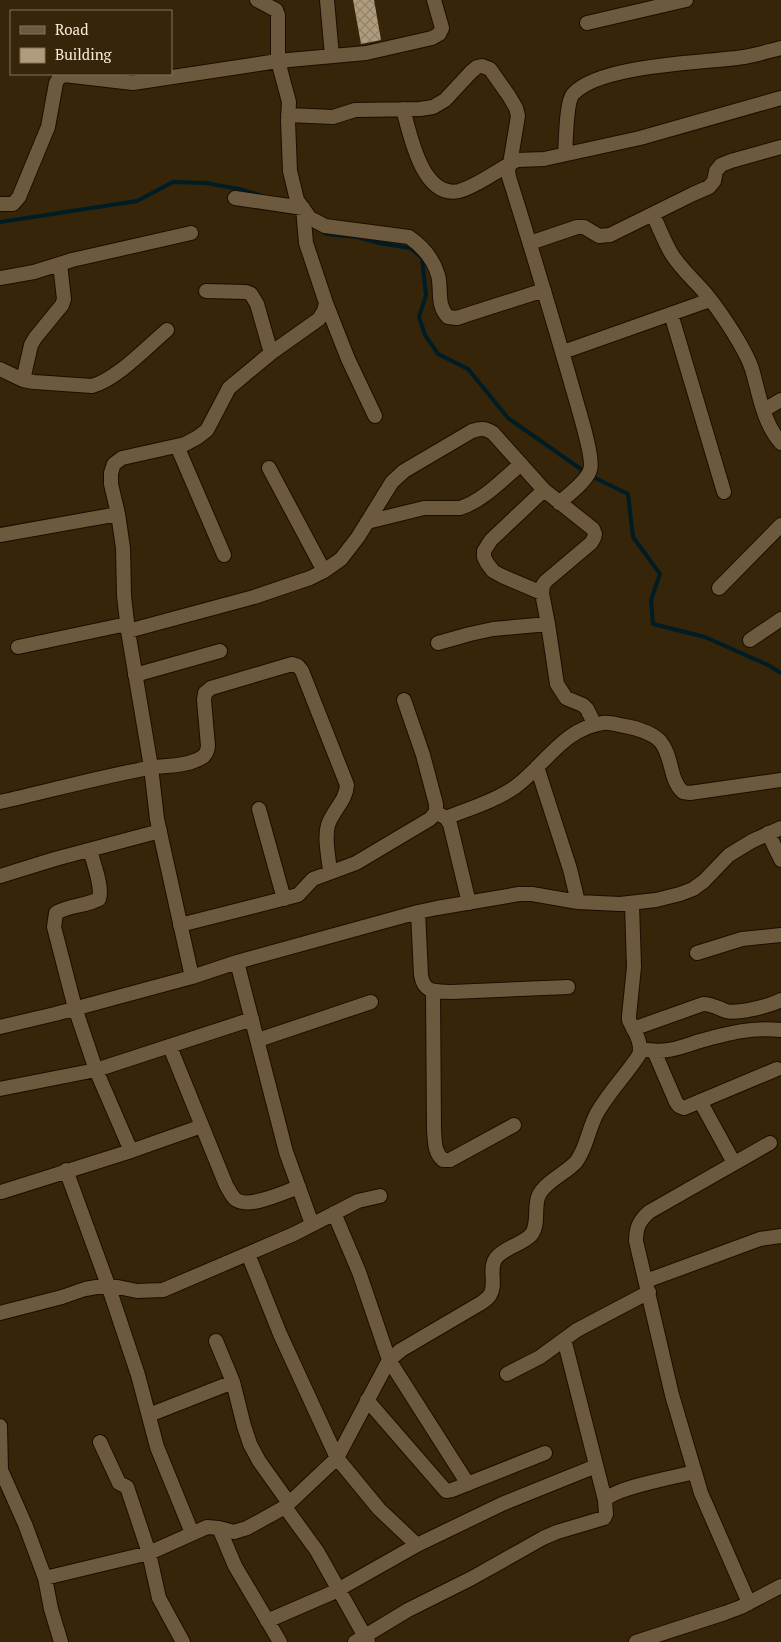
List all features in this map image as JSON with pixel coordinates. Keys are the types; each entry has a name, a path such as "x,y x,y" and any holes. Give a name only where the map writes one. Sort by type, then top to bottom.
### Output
{"street":[{"path":"257,0 276,10 278,15 278,61 289,102 290,171 297,200 310,218 325,226 408,237 419,244 426,252 438,275 443,311 448,317 466,316 544,290"},
{"path":"327,0 332,56"},
{"path":"0,204 13,204 19,197 48,127 56,83 64,75 133,83 278,61 366,53 432,38 439,34 442,28 434,0"},
{"path":"587,23 686,0"},
{"path":"565,154 569,103 572,95 586,85 601,78 643,69 682,62 744,57 781,48"},
{"path":"288,115 333,117 355,110 433,107 445,100 476,67 482,66 490,69 509,96 518,116 508,170 509,177 563,352 591,463 587,475 559,503"},
{"path":"403,109 415,151 430,180 439,188 450,192 460,190 517,160 544,159 640,138 781,98"},
{"path":"530,243 577,227 584,227 599,236 610,236 709,187 714,181 716,171 722,165 781,147"},
{"path":"235,198 303,208"},
{"path":"303,208 306,243 326,302 348,359 375,416"},
{"path":"653,215 680,266 710,300 735,337 751,367 764,410 776,438 781,443"},
{"path":"0,278 34,272 72,260 191,233"},
{"path":"23,380 31,345 62,305 64,299 60,264"},
{"path":"206,291 246,292 251,294 257,304 271,353"},
{"path":"563,352 710,300"},
{"path":"192,977 160,831 128,627 124,596 123,548 111,484 111,473 114,464 122,458 177,446 198,438 207,430 229,388 271,353 318,319 324,311 326,302"},
{"path":"671,314 724,492"},
{"path":"0,369 23,380 92,386 112,377 167,330"},
{"path":"764,410 781,400"},
{"path":"18,647 128,627 254,597 310,578 341,559 392,482 404,471 480,428 493,433 544,490 593,530 595,534 591,543 546,581 543,585 542,593 557,684 566,698 583,705 587,709 595,725"},
{"path":"177,446 224,555"},
{"path":"367,522 424,508 465,507 520,464"},
{"path":"269,468 324,571"},
{"path":"542,593 493,571 484,557 484,551 492,540 544,490"},
{"path":"0,535 118,514"},
{"path":"719,588 781,525"},
{"path":"750,640 781,619"},
{"path":"438,643 493,629 548,624"},
{"path":"136,675 220,652"},
{"path":"0,802 150,767 182,765 203,757 207,753 208,746 205,693 211,688 292,664 298,666 302,671 347,785 346,793 328,825 330,872"},
{"path":"404,700 423,755 436,804 441,815 452,830 468,903"},
{"path":"180,924 298,895 313,879 356,863 430,819 515,787 567,738 584,728 595,725 609,723 631,727 654,737 666,751 676,784 683,792 690,793 781,780"},
{"path":"537,766 570,869 578,902"},
{"path":"259,809 284,899"},
{"path":"0,1026 192,977 237,962 418,912 520,894 532,894 578,902 632,904 672,896 693,889 704,881 730,855 775,830 781,860"},
{"path":"0,876 160,831"},
{"path":"90,850 101,894 99,899 56,913 54,927 75,1008 96,1070 130,1151"},
{"path":"632,904 634,967 629,1016 640,1044 648,1050 679,1106 684,1108 777,1069"},
{"path":"418,912 422,983 426,988 433,991 568,987"},
{"path":"697,953 742,939 781,935"},
{"path":"237,962 286,1152 312,1224"},
{"path":"433,991 434,1130 435,1148 438,1156 443,1160 450,1160 514,1125"},
{"path":"633,1030 703,1004 733,1012 766,1006 781,1000"},
{"path":"258,1040 370,1002"},
{"path":"0,1089 96,1070 252,1019"},
{"path":"45,1578 148,1554 207,1527 234,1532 247,1528 287,1505 337,1458 389,1360 401,1350 482,1303 490,1295 493,1286 493,1264 497,1257 532,1234 535,1226 539,1194 574,1164 581,1155 588,1131 596,1114 613,1088 636,1061 648,1050 676,1050 698,1042 748,1029 781,1030"},
{"path":"170,1046 226,1185 236,1200 244,1203 257,1202 299,1187"},
{"path":"700,1101 734,1163"},
{"path":"1,1192 202,1126"},
{"path":"749,1603 701,1493 672,1394 636,1241 636,1232 641,1219 648,1212 770,1143"},
{"path":"66,1170 108,1285 138,1375 157,1447 192,1533"},
{"path":"0,1313 85,1289 108,1285 137,1291 163,1290 248,1254 358,1200 380,1196"},
{"path":"334,1213 359,1272 389,1360 468,1484"},
{"path":"507,1374 540,1357 577,1330 647,1287 760,1239 781,1236"},
{"path":"248,1254 280,1334 337,1458 379,1509 418,1545"},
{"path":"216,1341 233,1382 250,1444 317,1551 363,1640 408,1610 472,1578 543,1538 604,1518 606,1514 605,1500 564,1339"},
{"path":"149,1415 233,1382"},
{"path":"367,1400 446,1491 545,1453"},
{"path":"0,1426 1,1470 25,1524 45,1578 51,1609 61,1642"},
{"path":"100,1442 119,1482 127,1487 148,1554 159,1598 183,1642"},
{"path":"267,1621 334,1592 418,1545 502,1504 596,1466"},
{"path":"605,1500 609,1496 628,1489 695,1472"},
{"path":"220,1528 235,1566 280,1642"},
{"path":"636,1642 724,1613 749,1603 781,1586"}],"building":[{"path":"353,0 374,0 381,40 361,44"}],"waterway":[{"path":"0,222 137,201 173,182 206,183 260,195"},
{"path":"321,230 326,234 357,237 410,248 422,258 426,295 419,317 425,335 438,354 468,369 508,418 585,472"},
{"path":"591,476 628,494 633,537 660,574 651,600 653,624 705,637 768,665 781,673"}]}
